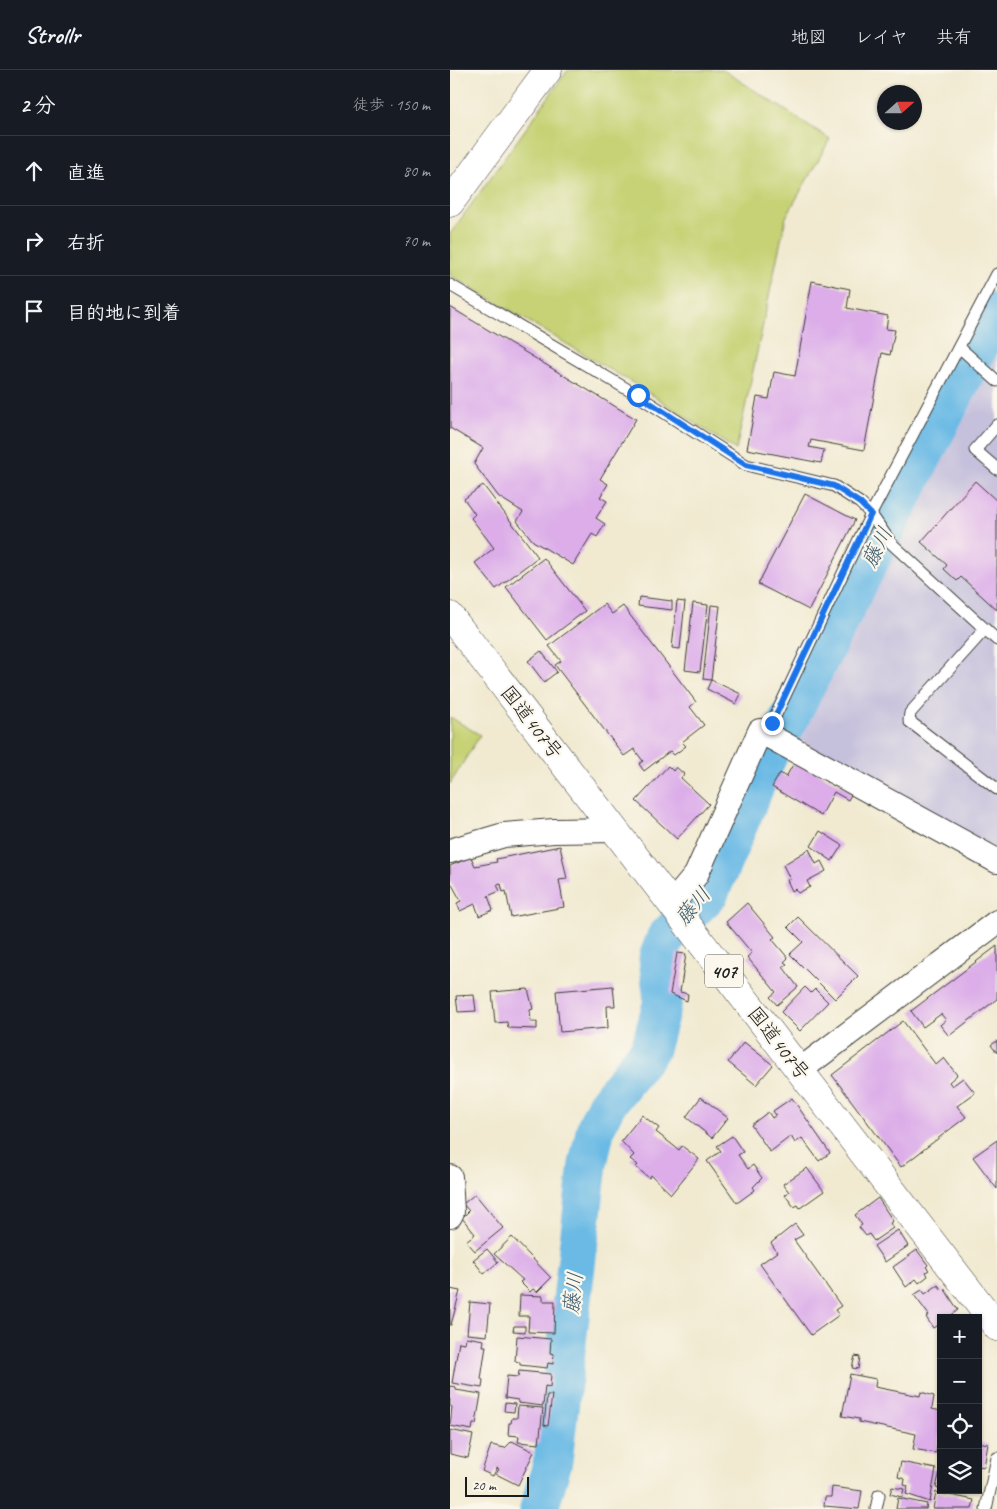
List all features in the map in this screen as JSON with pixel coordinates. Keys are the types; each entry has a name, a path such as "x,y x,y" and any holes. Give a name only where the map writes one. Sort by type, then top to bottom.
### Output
{"main road":[{"path":"450,203 548,70"},
{"name":"国道407号","path":"450,616 997,1327"}],"street":[{"path":"672,904 696,875 760,731 777,734 997,861"},
{"path":"450,851 504,835 554,831 616,830"},
{"path":"800,1070 997,922"},
{"path":"450,1177 452,1212 450,1216"}],"lane":[{"path":"777,734 871,514 962,350 997,274"},
{"path":"450,285 638,395 746,465 834,486 860,503 871,514 891,543 997,640"},
{"path":"962,350 997,381"},
{"path":"997,425 975,450 997,470"},
{"path":"985,629 910,713 910,721 997,789"},
{"path":"986,1509 997,1458"},
{"path":"876,1509 878,1495"}],"shaded area":[{"path":"997,345 997,849 793,737"}],"green space":[{"path":"568,70 723,70 830,139 786,217 736,450 643,389 450,275 450,234"},
{"path":"450,717 480,735 450,784"}],"building":[{"path":"812,281 850,289 847,308 888,316 886,329 895,330 890,355 882,353 864,450 811,440 809,447 824,450 821,463 747,449 757,397 769,399 774,372 795,376"},
{"path":"450,307 636,419 600,479 608,484 600,497 607,501 596,518 605,524 597,537 592,534 573,565 533,541 517,521 523,512 499,497 474,464 483,448 450,428"},
{"path":"975,481 997,501 997,610 961,577 957,581 944,569 947,565 921,542"},
{"path":"483,485 538,557 496,589 475,563 494,548 471,518 475,514 464,499"},
{"path":"805,494 855,520 809,610 758,584"},
{"path":"544,558 585,611 547,640 506,587"},
{"path":"639,597 672,601 672,610 638,606"},
{"path":"677,601 685,602 680,649 672,648"},
{"path":"693,603 708,605 700,672 685,670"},
{"path":"604,604 612,614 623,606 696,702 690,707 704,725 682,742 686,746 674,755 670,751 644,771 639,764 643,761 634,749 624,756 555,665 561,661 549,646"},
{"path":"711,605 720,606 711,680 703,679"},
{"path":"541,651 557,672 544,682 528,661"},
{"path":"711,680 741,694 736,704 707,689"},
{"path":"795,761 853,791 848,800 834,792 821,816 772,787 780,773 786,777"},
{"path":"668,766 673,771 676,767 684,774 681,778 709,804 677,839 636,801"},
{"path":"820,831 842,845 832,861 811,846"},
{"path":"560,846 567,879 559,880 564,907 511,917 506,891 503,892 501,884 497,885 500,891 488,896 493,910 479,916 475,904 460,911 457,903 461,901 450,881 450,866 471,857 475,866 497,862 496,859"},
{"path":"809,849 816,864 821,861 826,871 807,881 810,887 798,893 795,889 792,891 787,880 790,879 783,865"},
{"path":"747,903 775,937 772,939 788,958 784,962 787,964 783,967 798,987 777,1005 770,997 776,992 747,957 752,953 726,922"},
{"path":"798,917 858,976 835,999 790,954 803,942 788,927"},
{"path":"997,946 997,999 949,1036 940,1025 946,1020 941,1014 923,1027 911,1011"},
{"path":"677,953 686,954 680,992 688,994 687,1001 670,994"},
{"path":"613,986 615,1006 607,1006 608,1028 560,1032 556,991"},
{"path":"805,987 811,993 815,989 828,1002 800,1031 781,1012"},
{"path":"528,989 533,1009 530,1010 531,1022 537,1022 537,1029 508,1028 507,1022 495,1023 492,992"},
{"path":"474,995 476,1011 458,1012 456,996"},
{"path":"903,1021 936,1065 944,1058 957,1075 949,1082 952,1086 963,1078 975,1093 957,1106 966,1117 901,1167 832,1075"},
{"path":"997,1041 997,1053 991,1045"},
{"path":"744,1042 773,1065 756,1085 728,1062"},
{"path":"701,1097 728,1118 712,1138 686,1117"},
{"path":"792,1098 830,1153 819,1161 802,1138 795,1143 791,1136 770,1152 751,1125 768,1112 772,1118 776,1115 773,1111"},
{"path":"642,1115 659,1128 656,1132 679,1150 682,1146 699,1159 671,1194 651,1175 649,1178 636,1167 638,1165 630,1159 634,1155 621,1141"},
{"path":"732,1136 743,1152 738,1155 748,1169 753,1165 762,1178 753,1187 755,1190 737,1203 707,1161 721,1151 717,1146"},
{"path":"997,1140 997,1189 973,1157"},
{"path":"807,1168 824,1191 800,1208 798,1205 794,1207 785,1195 789,1192 783,1184"},
{"path":"475,1194 503,1228 475,1251 466,1241 475,1234 462,1218 469,1211 463,1204"},
{"path":"878,1198 893,1221 890,1223 893,1228 874,1241 869,1234 866,1236 859,1227 862,1225 855,1215"},
{"path":"795,1224 803,1235 794,1240 841,1306 835,1310 839,1315 811,1335 760,1264 777,1252 771,1243"},
{"path":"898,1230 908,1246 885,1262 874,1246"},
{"path":"512,1237 551,1278 537,1292 533,1289 530,1292 520,1282 523,1280 494,1254"},
{"path":"487,1249 498,1262 484,1274 473,1260"},
{"path":"917,1250 928,1265 926,1267 929,1270 926,1272 928,1276 919,1283 916,1279 906,1287 893,1267"},
{"path":"938,1285 942,1290 944,1288 958,1310 953,1314 937,1314 937,1326 933,1328 926,1317 929,1315 914,1295 922,1290 925,1294"},
{"path":"450,1289 460,1291 451,1325 450,1325"},
{"path":"520,1295 543,1296 543,1301 555,1301 554,1333 528,1332 529,1316 519,1316"},
{"path":"470,1302 490,1304 487,1336 467,1334"},
{"path":"514,1326 525,1326 525,1332 513,1331"},
{"path":"517,1336 551,1339 550,1353 554,1354 553,1364 548,1363 547,1368 520,1365 520,1362 515,1361"},
{"path":"466,1337 484,1340 483,1346 486,1346 481,1379 483,1380 482,1388 452,1383 459,1342 465,1343"},
{"path":"855,1356 860,1357 858,1369 852,1368"},
{"path":"519,1371 551,1374 550,1387 545,1386 543,1406 518,1403 518,1400 505,1398 507,1376 518,1377"},
{"path":"850,1374 876,1379 875,1387 920,1396 921,1392 934,1396 932,1409 937,1410 936,1453 913,1449 916,1434 859,1422 859,1419 842,1416"},
{"path":"450,1386 456,1387 456,1390 481,1394 476,1424 473,1424 472,1430 450,1426 452,1407 450,1406"},
{"path":"547,1395 552,1395 548,1426 544,1425"},
{"path":"505,1403 515,1404 514,1412 504,1411"},
{"path":"518,1406 543,1408 539,1444 518,1442 519,1436 508,1435 509,1423 511,1423 512,1418 517,1418"},
{"path":"450,1430 473,1435 468,1458 450,1454"},
{"path":"512,1441 534,1452 518,1485 496,1474 499,1469 497,1468 493,1476 482,1471 491,1445 505,1448"},
{"path":"982,1443 988,1444 984,1467 982,1467"},
{"path":"901,1462 936,1469 930,1502 906,1494 908,1486 904,1485 905,1479 898,1477"},
{"path":"832,1487 862,1491 859,1509 824,1506 825,1497 831,1497"},
{"path":"892,1487 904,1489 902,1497 890,1494"},
{"path":"936,1492 937,1494 974,1500 972,1509 933,1509"},
{"path":"898,1498 927,1504 926,1509 896,1509"}],"waterway":[{"name":"藤川","path":"539,1509 553,1461 588,1164 596,1127 606,1105 650,1049 663,1001 658,958 666,937 709,894 772,746 784,729 997,311"}],"route":[{"path":"638,395 746,465 834,486 860,503 871,514 772,723"}]}
